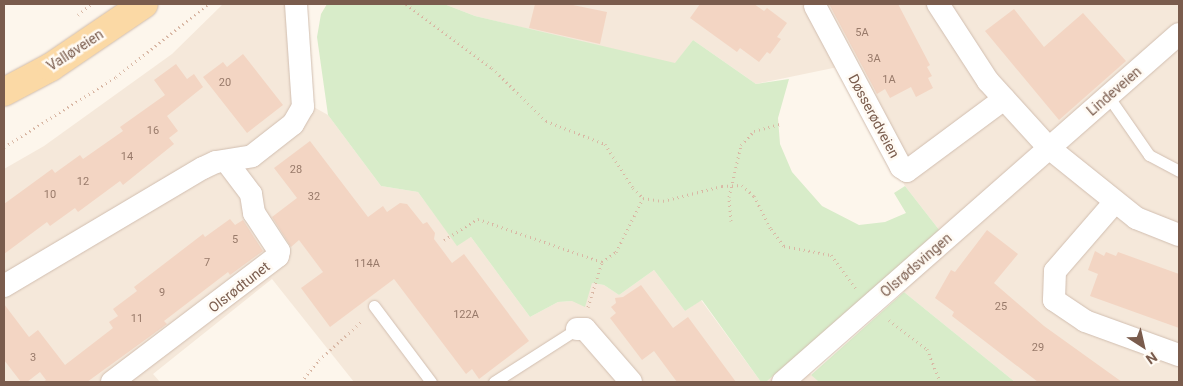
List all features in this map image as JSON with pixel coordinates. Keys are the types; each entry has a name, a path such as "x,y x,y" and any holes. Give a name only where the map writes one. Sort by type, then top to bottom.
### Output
{"main road":[{"name":"Valløveien","path":"4,92 51,67 144,4"}],"street":[{"path":"4,286 203,168 216,162 227,162 252,156 300,117 303,106 296,4"},
{"path":"938,4 963,47 1004,99 1049,148 1114,203 1136,218 1179,235"},
{"name":"Døsserødveien","path":"814,6 901,167 907,171 1004,99"},
{"name":"Lindeveien","path":"1049,148 1179,34"},
{"name":"Olsrødsvingen","path":"783,382 1049,148"},
{"name":"Olsrødtunet","path":"112,382 278,256 279,251 254,213 251,194 227,162"},
{"path":"1114,203 1055,271 1054,300 1085,321 1179,355"},
{"path":"580,329 630,382"}],"lane":[{"path":"1108,96 1149,155 1179,171"},
{"path":"374,306 431,382"},
{"path":"494,382 580,329"}],"path":[{"path":"4,147 116,77 208,4"},
{"path":"406,4 492,68 546,121 605,144 633,188 643,198 663,201 732,184 749,188 771,229 784,246 831,255 837,260 869,306 927,349 940,382"},
{"path":"731,221 732,184 737,154 746,137 769,125 780,124"},
{"path":"580,329 602,262 616,252 643,198"},
{"path":"444,240 478,219 602,262"},
{"path":"301,382 319,360 334,349 354,327"}],"shaded area":[{"path":"223,4 286,4 294,96 328,115 381,186 418,192 457,245 471,237 530,317 558,302 572,301 592,283 604,285 619,295 654,270 685,311 701,300 761,382 354,382 272,279 153,374 160,382 4,382 4,169 44,146 172,54"},
{"path":"444,4 1179,4 1179,382 1015,382 904,292 889,276 940,231 905,186 838,67 756,84 693,40 675,64 475,16"},
{"path":"794,359 819,382 766,382"}],"green space":[{"path":"327,4 444,4 475,16 675,63 693,40 756,84 789,79 778,118 780,144 792,172 822,206 859,225 885,222 906,213 894,193 905,186 940,231 766,382 761,382 702,300 685,311 654,270 619,295 604,285 592,283 585,307 572,301 558,302 530,317 471,237 457,246 418,192 381,186 328,115 317,37 321,14"},
{"path":"904,292 1015,382 819,382 811,375"}],"building":[{"path":"535,4 568,4 607,12 600,44 529,28"},
{"path":"700,4 754,4 764,11 767,8 787,23 777,37 781,39 770,54 767,52 759,62 740,48 737,52 690,18"},
{"path":"829,4 898,4 930,65 927,67 932,76 928,78 933,88 916,97 911,87 890,98 885,89 877,94"},
{"path":"1014,9 1044,47 1083,13 1126,61 1059,120 985,31"},
{"path":"243,54 283,105 247,133 203,77 223,62 227,67"},
{"path":"176,64 187,79 194,74 203,87 167,116 178,131 169,138 174,144 123,185 120,181 78,212 75,208 50,226 47,222 4,254 4,204 52,169 55,173 80,155 83,159 123,131 120,127 165,95 154,80"},
{"path":"310,141 368,217 383,206 387,212 400,203 407,204 423,224 427,222 435,233 434,239 452,263 464,254 529,341 479,379 472,369 466,374 394,279 330,327 301,288 323,272 299,240 291,247 272,217 297,198 274,168"},
{"path":"230,219 235,225 243,220 263,251 230,275 228,272 164,321 167,324 87,382 43,382 46,380 40,372 27,382 21,382 4,360 4,304 29,337 38,330 65,365 113,328 109,322 118,316 113,309 137,291 134,287 203,234 205,237"},
{"path":"987,230 1018,254 994,283 1044,326 1122,382 1038,382 952,316 954,312 935,298 951,270 955,272"},
{"path":"1095,251 1104,256 1106,252 1116,256 1118,252 1179,274 1179,328 1090,296 1098,274 1088,270"},
{"path":"641,285 673,328 688,317 736,382 677,382 654,351 642,360 610,318 616,313 611,307 616,303 615,298 623,297"}]}
